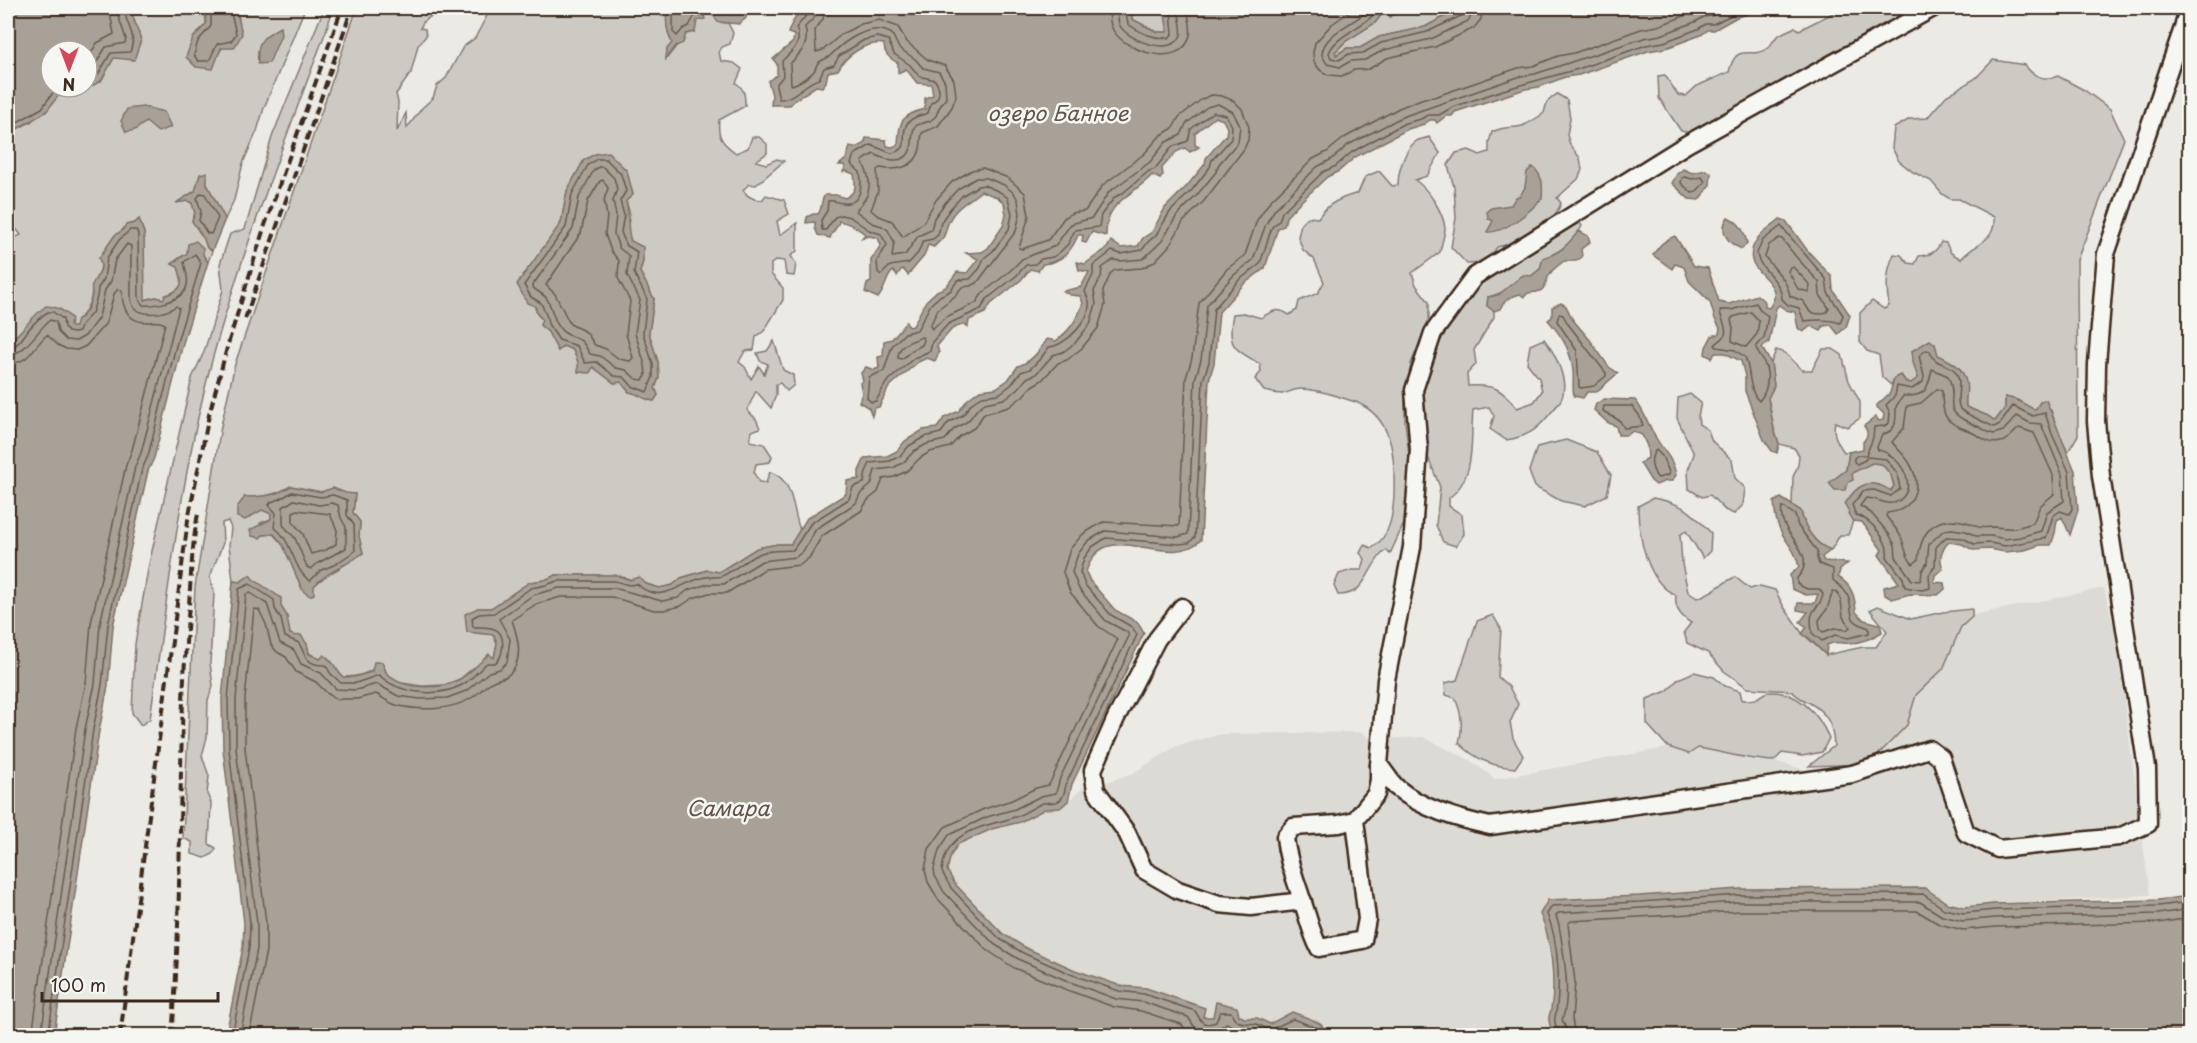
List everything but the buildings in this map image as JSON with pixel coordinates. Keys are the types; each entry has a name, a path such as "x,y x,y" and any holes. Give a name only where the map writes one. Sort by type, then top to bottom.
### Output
{"street":[{"path":"1355,820 1366,919 1363,940 1319,948 1311,932 1286,852 1285,837 1293,827 1339,824 1355,820 1376,794 1386,680 1412,547 1419,450 1414,390 1433,333 1475,276 1687,144 1933,8"},
{"path":"1379,765 1395,787 1417,800 1456,819 1490,826 1852,774 1929,749 1941,758 1966,833 1998,849 2119,837 2148,824 2146,768 2101,476 2096,422 2097,364 2106,254 2188,8"},
{"path":"1182,607 1157,639 1116,718 1093,770 1096,790 1127,832 1144,870 1178,890 1219,904 1229,905 1251,907 1303,902"}],"shaded area":[{"path":"132,8 205,8 206,24 193,38 218,55 239,19 236,8 305,8 243,163 234,200 225,219 207,184 178,202 192,203 195,213 192,221 207,248 212,251 208,262 203,255 190,254 179,258 172,264 178,267 180,273 179,288 163,299 156,297 144,300 144,233 139,219 135,223 126,225 115,235 99,258 100,269 92,286 91,298 75,328 69,325 21,333 8,343 8,241 21,235 8,218 8,144 15,130 31,122 53,99 99,99 99,82 114,58 141,40"},
{"path":"357,8 435,8 433,15 424,21 420,28 425,29 426,36 418,45 411,73 396,94 397,131 406,113 407,128 433,98 437,86 446,78 463,47 475,38 491,8 667,8 667,26 672,43 667,49 666,59 703,12 710,9 718,22 728,23 733,33 730,44 722,47 719,52 721,61 734,63 742,69 736,83 744,93 745,106 719,120 720,135 724,143 736,153 748,148 752,137 759,137 767,144 767,153 756,161 766,164 777,159 784,161 756,185 749,184 743,190 754,199 762,200 766,195 784,200 789,214 777,221 780,235 797,223 797,251 791,256 796,264 794,276 786,275 784,261 777,260 771,264 771,274 783,288 783,300 764,331 756,337 754,350 745,351 739,362 745,367 751,379 759,366 764,374 768,364 760,361 757,353 767,351 774,341 783,370 793,375 794,385 787,391 780,383 776,384 776,395 771,408 756,391 747,410 756,419 760,428 752,431 750,441 764,444 772,456 770,462 756,464 754,473 759,482 766,483 770,472 784,481 791,496 800,530 791,544 757,548 719,572 707,570 681,578 673,585 660,588 616,575 556,575 545,580 530,582 491,608 478,608 497,643 494,659 473,668 460,679 444,685 422,686 402,683 387,674 382,662 364,674 343,677 335,669 309,653 307,644 290,634 280,607 269,596 246,578 240,582 233,581 229,545 231,528 228,521 222,523 223,543 210,577 214,593 210,663 213,686 208,700 207,737 202,756 209,776 207,794 211,803 209,844 216,848 213,854 205,858 192,854 192,842 183,838 195,587 221,426 235,364","holes":["584,160 630,185 633,194 626,201 630,214 627,230 643,261 640,272 654,299 649,333 658,362 659,378 655,388 658,395 654,401 629,392 621,382 614,383 593,367 578,362 573,350 563,346 558,351 548,332 540,325 542,319 538,315 522,275 535,262 561,223 567,191","291,486 321,492 333,488 346,494 355,494 353,513 360,522 359,537 363,553 303,591 283,545 273,534 263,535 260,523 271,519 271,514 245,497 268,495"]},
{"path":"1138,8 1152,8 1165,13 1168,32 1157,32 1132,19 1132,13"},
{"path":"1403,8 1467,8 1449,14 1425,27 1379,37 1360,48 1347,48 1336,55 1335,52 1346,41 1375,23 1386,9 1390,9 1390,16"},
{"path":"1843,8 1914,8 1802,74 1774,86 1691,133 1681,131 1659,98 1658,76 1665,75 1678,95 1686,96 1697,86 1729,72 1736,56 1762,51 1782,33 1795,27 1799,30"},
{"path":"323,11 331,15 326,31 255,222 205,386 177,528 150,719 141,725 132,713 135,644 149,564 192,378 204,352 223,290 220,264 230,234 245,229 272,137"},
{"path":"1993,60 2025,65 2040,77 2058,76 2084,90 2110,109 2124,139 2077,260 2078,435 2068,452 2051,410 2035,411 2017,400 2005,397 2005,408 1995,421 1966,407 1961,370 1937,355 1935,344 1912,351 1918,378 1911,383 1906,382 1901,375 1894,378 1891,385 1882,377 1879,355 1867,351 1860,342 1860,313 1872,301 1884,309 1889,306 1887,280 1894,254 1901,255 1908,263 1915,264 1919,256 1932,253 1941,242 1946,243 1951,253 1961,259 1992,232 1994,217 1959,199 1950,199 1942,194 1931,181 1913,172 1899,161 1892,148 1894,128 1910,119 1927,118 1946,96 1976,78"},
{"path":"1557,94 1567,100 1570,118 1567,135 1570,145 1580,158 1582,170 1578,179 1557,198 1561,203 1557,211 1543,225 1524,237 1497,247 1485,260 1467,264 1451,247 1456,218 1454,187 1448,165 1456,153 1469,150 1480,155 1489,152 1492,132 1531,122 1544,113 1547,102"},
{"path":"1429,137 1440,153 1427,176 1415,180 1434,201 1445,228 1440,252 1412,273 1416,285 1429,302 1429,319 1411,364 1405,395 1405,422 1411,471 1406,519 1390,554 1386,550 1380,556 1361,585 1355,590 1348,594 1338,595 1334,586 1339,574 1362,570 1365,559 1360,553 1364,545 1372,548 1387,532 1394,503 1394,470 1391,444 1387,433 1373,413 1354,402 1310,390 1298,389 1282,394 1264,391 1255,379 1261,372 1260,364 1234,345 1231,333 1233,314 1244,313 1261,318 1278,311 1289,315 1297,310 1299,301 1318,293 1324,282 1314,259 1303,250 1298,237 1301,224 1308,217 1318,218 1335,202 1358,193 1365,177 1379,171 1392,186 1398,185 1400,168 1411,146 1416,141"},
{"path":"1578,220 1582,226 1575,237 1561,250 1543,258 1537,272 1516,285 1488,297 1487,306 1494,311 1494,317 1474,350 1476,364 1467,374 1468,386 1496,389 1517,408 1534,402 1542,391 1539,378 1527,363 1530,345 1544,339 1560,368 1564,385 1561,400 1535,429 1525,435 1506,440 1490,429 1494,416 1489,407 1473,410 1468,469 1464,480 1449,498 1449,506 1462,515 1464,534 1456,546 1443,542 1436,525 1440,487 1428,457 1422,399 1427,373 1452,315 1465,294"},
{"path":"1823,349 1833,349 1842,355 1849,381 1860,402 1860,418 1847,427 1835,422 1834,430 1837,441 1844,452 1849,452 1846,470 1829,483 1872,463 1882,464 1891,475 1894,486 1890,491 1848,514 1853,521 1848,535 1840,535 1831,550 1815,540 1805,524 1801,511 1792,505 1793,477 1799,455 1794,448 1779,444 1768,398 1774,386 1771,363 1776,350 1785,353 1802,370 1812,370"},
{"path":"1690,394 1701,403 1699,424 1708,430 1712,441 1732,460 1735,478 1745,488 1743,505 1734,514 1725,510 1710,495 1702,497 1689,489 1688,470 1694,454 1677,418 1678,398"},
{"path":"1566,440 1597,452 1611,475 1607,495 1585,506 1561,501 1535,487 1529,471 1537,447"},
{"path":"1653,498 1686,509 1711,533 1710,551 1703,558 1686,531 1680,535 1682,564 1688,592 1697,598 1735,577 1750,589 1760,586 1775,590 1802,633 1826,655 1863,647 1876,647 1887,631 1870,610 1878,606 1911,619 1972,609 1972,617 1961,627 1943,669 1916,695 1907,725 1869,764 1809,766 1834,746 1831,726 1825,715 1792,691 1748,688 1724,671 1708,653 1687,643 1684,632 1691,623 1679,611 1676,595 1658,581 1651,570 1642,544 1638,506"},
{"path":"2104,588 2115,630 2150,895 1951,907 1928,888 1740,889 1548,900 1540,914 1546,926 1552,983 1549,1024 1553,1035 1328,1036 1325,1027 1320,1023 1292,1012 1270,1024 1257,1018 1244,1018 1216,1003 1213,1017 1203,1017 1205,1008 1146,988 1121,986 1075,970 1026,948 1003,934 955,884 947,870 951,855 958,844 992,829 1020,822 1045,809 1060,808 1085,786 1101,784 1133,773 1177,746 1221,734 1362,732 1370,739 1423,737 1470,760 1495,779 1666,748 1687,753 1698,747 1782,763 1811,772 1831,765 1939,622"},
{"path":"1493,615 1501,629 1498,677 1509,687 1518,704 1510,723 1513,738 1523,756 1515,768 1484,761 1459,743 1461,720 1459,709 1455,698 1446,695 1445,683 1457,680 1477,621"},
{"path":"1694,672 1714,677 1725,686 1740,691 1742,700 1756,699 1768,692 1779,692 1798,699 1813,712 1829,738 1822,752 1802,756 1782,753 1774,761 1745,758 1698,748 1689,754 1668,747 1647,724 1647,699 1667,691 1678,679"}],"water":[{"path":"8,8 132,8 141,40 134,60 114,58 99,82 99,39 39,39 39,99 56,99 46,112 15,130 8,144"},
{"path":"205,8 236,8 242,34 234,48 221,48 213,69 196,67 186,57 193,38 206,24"},
{"path":"667,8 741,8 747,10 746,18 739,24 718,22 710,10 703,12 705,19 697,21 695,32 686,34 683,43 676,46 666,59 667,49 672,43 667,26"},
{"name":"Самара","path":"808,8 1138,8 1132,13 1132,19 1157,32 1167,32 1165,13 1152,8 1403,8 1390,17 1390,9 1386,9 1375,23 1346,41 1335,52 1336,55 1347,48 1360,48 1379,37 1425,27 1449,14 1467,8 1781,8 1765,9 1761,13 1754,12 1737,17 1714,30 1708,30 1701,35 1666,48 1648,51 1579,75 1525,89 1455,112 1452,116 1446,116 1437,123 1435,120 1430,120 1355,157 1339,171 1327,177 1297,205 1286,217 1284,226 1278,228 1265,268 1244,284 1219,312 1214,363 1209,380 1201,540 1187,548 1171,551 1138,546 1107,547 1095,555 1086,572 1090,581 1115,610 1137,622 1144,633 1072,784 1068,801 1060,808 1045,809 1020,822 992,829 958,844 951,855 947,870 955,884 1003,934 1026,948 1075,970 1121,986 1146,988 1205,1008 1203,1017 1213,1017 1216,1002 1237,1007 1239,1015 1244,1018 1257,1018 1270,1024 1292,1012 1318,1023 1328,1035 226,1035 243,947 244,923 223,749 222,699 233,581 240,582 250,575 281,598 281,606 287,616 290,634 301,635 307,644 309,654 320,659 324,655 327,657 343,677 354,677 372,672 374,662 382,662 387,674 403,684 434,687 460,679 489,654 494,658 497,643 494,635 467,632 465,614 478,608 491,608 530,582 545,580 556,575 616,575 630,580 639,577 646,584 659,588 673,585 681,578 708,570 719,572 757,548 791,544 807,518 846,494 847,481 859,479 859,471 865,458 887,456 897,451 905,441 923,430 937,428 944,418 959,411 968,399 980,390 996,388 1008,380 1018,366 1035,356 1047,339 1056,341 1061,337 1069,329 1083,303 1080,296 1070,295 1063,291 1081,287 1089,272 1079,270 1077,262 1085,264 1107,248 1111,241 1121,248 1138,246 1143,238 1152,232 1165,208 1187,186 1205,164 1206,158 1226,135 1227,128 1223,120 1215,117 1195,133 1195,145 1199,147 1190,152 1185,148 1176,152 1162,168 1163,175 1160,179 1152,175 1121,200 1110,214 1106,236 1092,232 1086,243 1082,242 1083,235 1078,235 1069,251 1061,258 1043,264 1038,271 1030,269 1021,280 991,304 985,313 969,320 968,327 963,324 952,329 937,346 939,353 935,361 927,358 918,362 889,387 879,407 874,408 872,416 869,408 859,402 862,393 860,383 863,380 861,373 866,367 874,370 879,368 878,357 883,356 884,341 892,339 906,322 909,327 913,326 926,301 937,291 946,287 957,272 967,273 978,259 966,253 982,252 988,248 1003,226 1006,214 1004,203 997,197 981,191 960,206 948,222 943,237 934,247 928,245 924,256 908,275 903,269 897,276 893,271 878,298 865,292 867,284 871,282 871,260 881,245 878,238 869,236 862,238 865,234 839,221 830,238 818,235 815,222 806,223 807,217 818,214 825,195 845,198 854,191 854,174 843,172 844,165 839,165 846,159 850,147 856,148 864,144 866,138 886,140 887,146 898,145 899,130 903,120 925,109 925,98 933,95 931,84 917,83 906,69 898,73 898,63 888,55 884,44 877,44 864,47 851,54 838,70 828,72 826,82 822,87 816,86 790,105 771,105 772,95 768,81 777,75 777,64 773,59 793,42 794,35 788,33 791,25 798,15"},
{"path":"280,27 281,35 269,63 258,64 261,41"},
{"path":"143,107 164,112 171,127 158,132 146,122 135,130 126,132 121,121 127,109"},
{"path":"608,152 627,171 633,195 626,201 631,241 643,247 640,272 654,299 649,333 658,362 659,378 655,388 658,395 654,401 629,392 621,382 614,383 593,367 590,373 578,372 578,362 573,350 563,346 558,351 548,332 540,325 542,319 535,306 527,303 517,284 561,223 567,191 584,160 595,154"},
{"path":"1533,167 1542,181 1542,198 1525,215 1509,225 1494,232 1487,232 1493,221 1488,218 1487,211 1491,208 1511,205 1516,197 1520,196 1525,187 1527,172"},
{"path":"1683,169 1692,173 1706,170 1711,173 1710,185 1699,200 1689,199 1672,183"},
{"path":"207,172 207,184 225,219 212,251 207,248 192,221 195,213 192,203 188,201 176,203 195,191 200,174"},
{"path":"1728,217 1741,227 1747,243 1742,249 1732,244 1724,232"},
{"path":"139,219 144,233 145,300 156,297 163,299 181,286 178,267 172,264 187,253 188,244 196,241 203,248 203,255 208,262 183,343 154,458 148,471 113,626 108,686 99,731 54,1035 8,1035 8,343 46,306 63,311 72,319 71,327 75,327 77,319 85,312 90,302 92,285 101,267 99,258 115,235 126,225 135,223"},
{"path":"1780,219 1786,221 1807,250 1832,277 1833,290 1850,315 1846,327 1838,334 1831,325 1823,326 1821,331 1811,326 1803,332 1798,328 1795,312 1779,305 1776,308 1769,342 1762,348 1771,363 1774,386 1768,398 1779,444 1777,453 1772,451 1764,440 1745,391 1745,376 1741,361 1725,353 1715,353 1712,358 1705,354 1712,336 1719,334 1720,328 1710,302 1689,281 1684,267 1675,264 1672,269 1653,255 1662,244 1675,236 1694,266 1708,268 1719,302 1729,304 1757,295 1765,302 1765,307 1769,308 1774,298 1773,289 1756,268 1752,260 1752,250 1760,235"},
{"path":"1579,231 1588,236 1590,242 1581,249 1582,257 1576,261 1564,261 1552,271 1543,289 1528,293 1524,297 1520,294 1513,296 1505,301 1500,309 1494,311 1487,306 1488,297 1498,295 1523,275 1531,276 1540,269 1543,258 1563,248"},
{"path":"1561,303 1566,306 1573,320 1609,367 1618,373 1596,392 1587,392 1583,398 1574,396 1573,371 1568,350 1548,320 1552,317 1552,307"},
{"path":"1930,340 1935,344 1938,355 1962,372 1967,385 1966,407 1995,421 2005,408 2005,397 2017,400 2035,410 2040,402 2046,400 2075,471 2078,510 2070,535 2062,517 2057,520 2051,545 2005,552 1990,549 1973,550 1962,544 1949,542 1941,555 1943,569 1935,575 1934,582 1944,583 1945,589 1938,595 1910,594 1892,599 1885,595 1884,587 1899,583 1879,555 1882,550 1862,522 1853,521 1845,504 1859,487 1865,485 1877,484 1891,491 1894,486 1891,475 1882,464 1872,463 1852,473 1853,480 1848,482 1845,490 1835,490 1829,483 1846,470 1849,452 1863,449 1863,442 1867,434 1864,426 1876,417 1879,421 1883,420 1884,414 1876,406 1890,393 1894,378 1901,375 1906,382 1911,383 1918,378 1912,351"},
{"path":"1604,399 1635,400 1673,464 1676,475 1672,481 1656,485 1651,481 1640,463 1648,458 1647,446 1642,435 1633,431 1627,435 1618,435 1616,426 1607,422 1594,410 1596,404"},
{"path":"291,486 321,492 333,488 355,494 353,513 360,522 359,537 363,553 319,581 314,586 314,594 310,596 303,591 283,545 274,534 263,535 260,538 252,536 250,530 271,519 271,514 262,510 245,520 237,517 237,507 245,497 268,495"},
{"path":"1781,498 1801,511 1811,535 1825,548 1831,550 1822,557 1824,561 1848,563 1840,570 1838,577 1847,584 1852,592 1856,612 1864,620 1880,624 1882,632 1859,642 1836,642 1827,645 1826,655 1802,634 1807,627 1800,622 1808,612 1797,610 1798,603 1815,603 1818,594 1806,595 1792,589 1790,575 1799,567 1777,521 1774,502"},
{"path":"1925,888 1947,903 1964,907 1994,904 2158,900 2189,896 2189,1035 1553,1035 1549,1020 1553,986 1552,960 1540,914 1548,900 1740,889"}],"railway":[{"path":"120,1036 188,520 209,415 228,344 264,228 342,8"},
{"path":"245,319 352,8"},
{"path":"172,1036 178,928 185,659 192,559 198,514"}],"water label":[{"name":"озеро Банное","path":"1058,112"}]}
